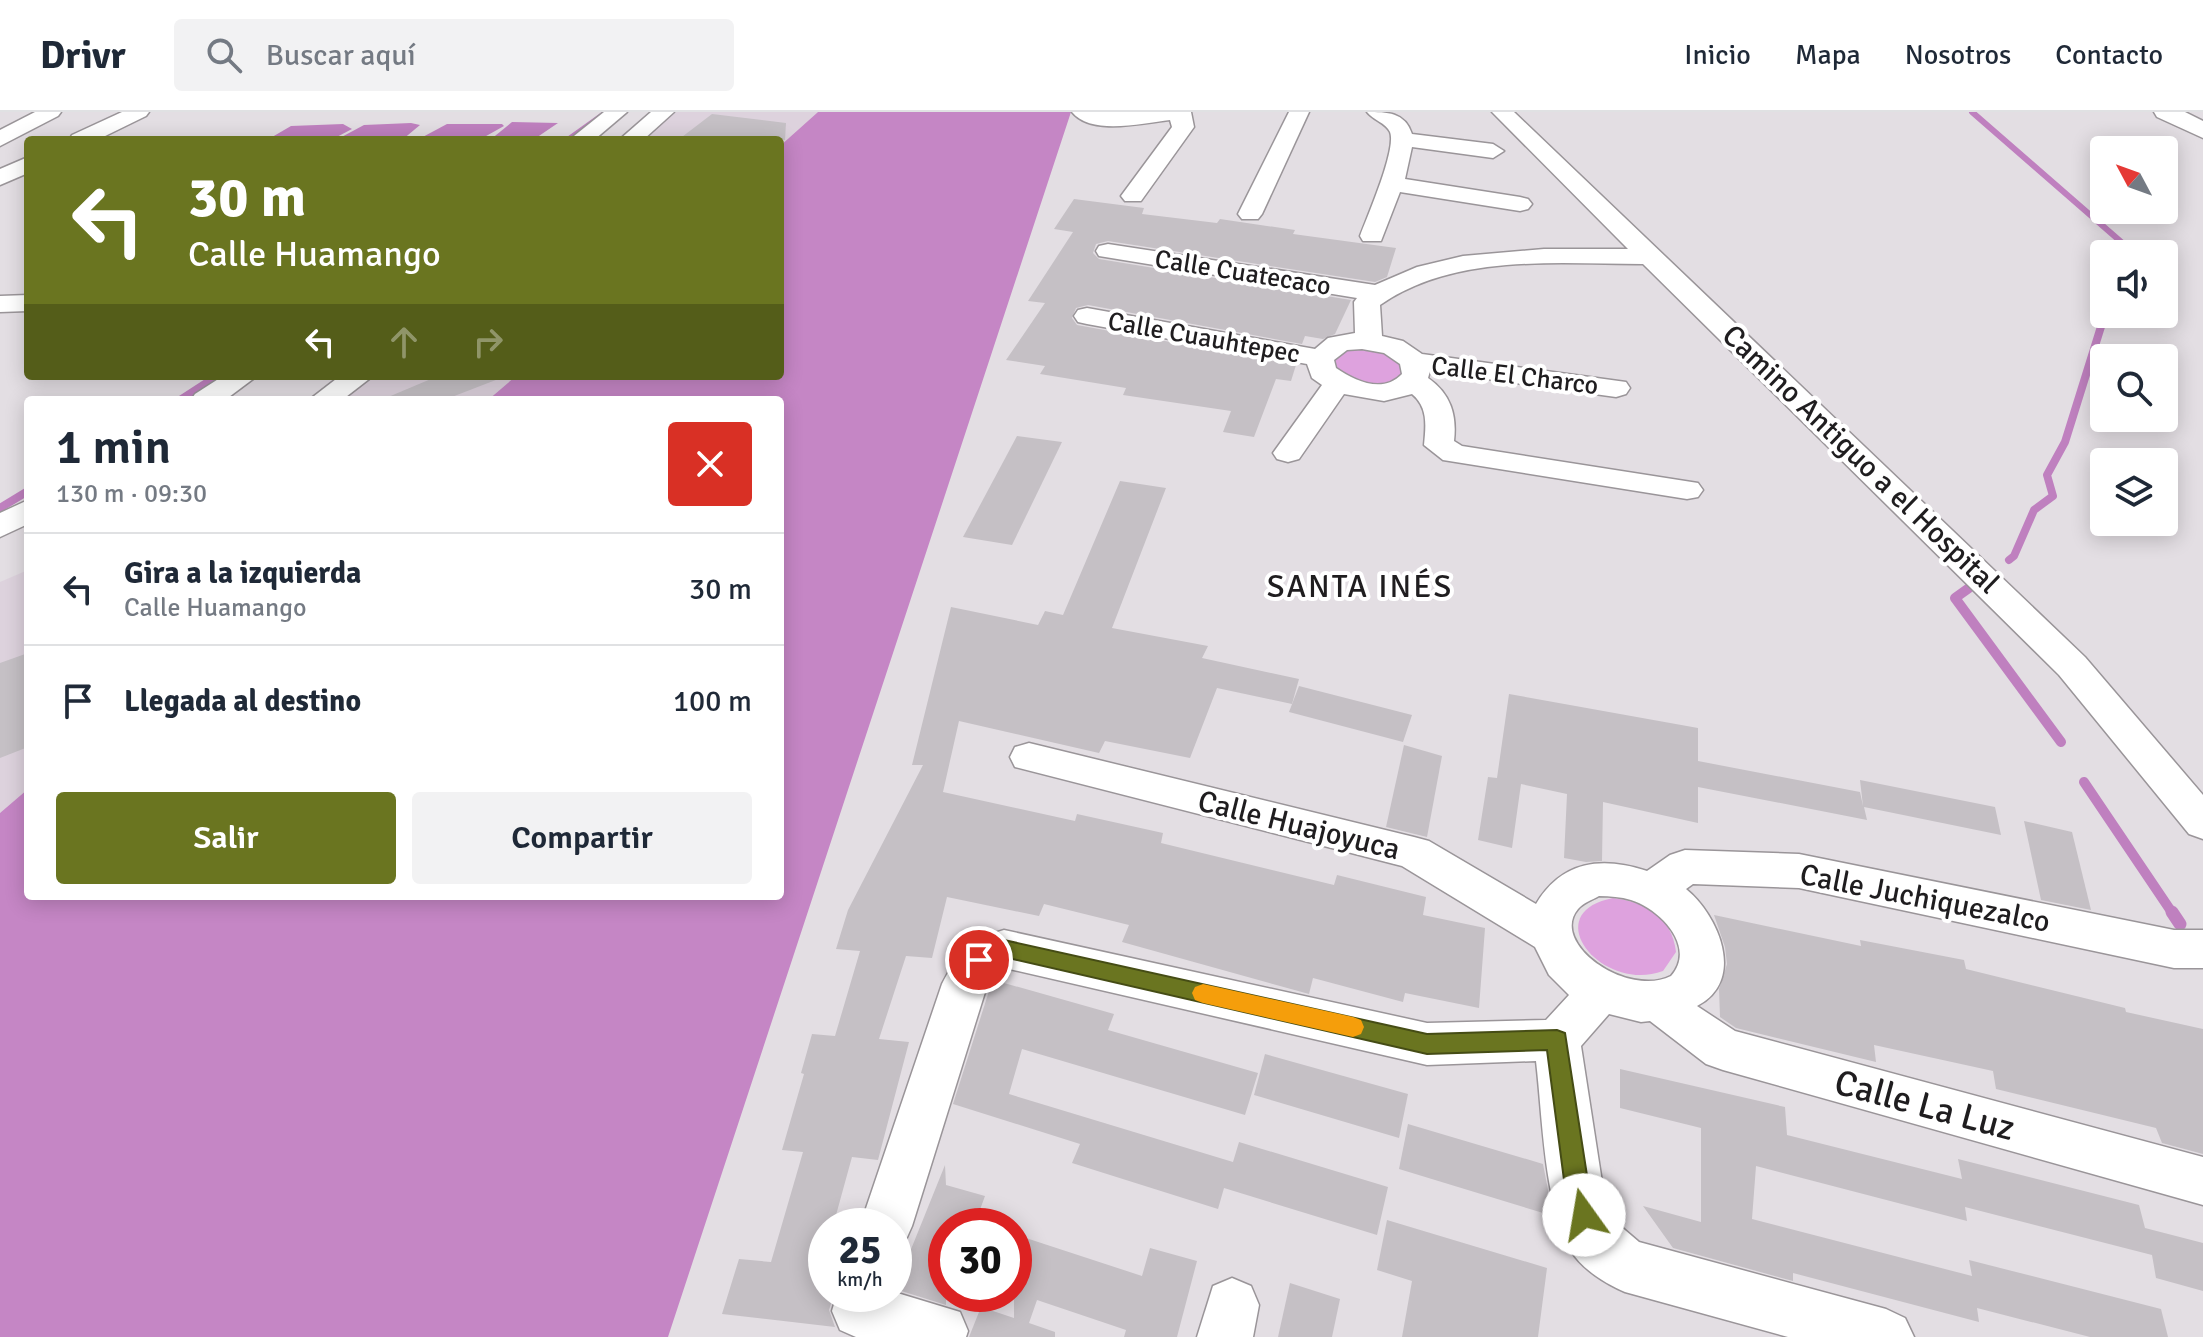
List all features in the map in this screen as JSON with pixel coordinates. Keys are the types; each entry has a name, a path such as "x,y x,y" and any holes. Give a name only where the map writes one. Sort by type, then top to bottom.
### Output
{"street":[{"path":"0,139 51,112"},
{"path":"88,136 139,112"},
{"path":"585,136 617,112"},
{"path":"635,136 664,112"},
{"path":"1088,115 1179,112 1183,127 1133,196"},
{"path":"1250,214 1299,112"},
{"path":"1372,236 1392,184 1403,139 1399,125 1377,112"},
{"name":"Camino Antiguo a el Hospital","path":"1502,112 2072,666 2203,823"},
{"path":"2166,112 2203,131"},
{"path":"1403,139 1493,151"},
{"path":"0,178 24,166"},
{"path":"1392,184 1520,204"},
{"name":"Calle Cuatecaco","path":"1108,251 1377,293"},
{"path":"1369,341 1367,302 1377,293 1431,271 1470,261 1653,256"},
{"path":"0,304 24,303"},
{"name":"Calle Cuauhtepec","path":"1087,316 1320,358"},
{"path":"1413,371 1399,389 1357,391 1337,384 1322,372 1320,358 1338,344 1369,341 1396,348 1433,394 1439,408 1439,445 1454,454 1687,490"},
{"name":"Calle El Charco","path":"1413,371 1616,388"},
{"path":"211,396 237,380"},
{"path":"329,396 353,380"},
{"path":"1288,453 1337,384"},
{"path":"0,527 24,512"},
{"name":"Calle Huajoyuca","path":"1029,757 1414,853 1551,935"},
{"name":"Calle Juchiquezalco","path":"1652,890 1685,867 1799,871 2174,949 2203,949"},
{"path":"1593,879 1616,879 1652,890 1681,909 1695,927 1703,946 1703,965 1696,982 1681,995 1661,1002 1634,1002 1581,980 1563,960 1551,935 1550,918 1557,900 1572,886 1593,879"},
{"path":"892,1208 965,984 979,960 992,951 1004,949 1427,1044 1557,1040 1602,991"},
{"name":"Calle La Luz","path":"1661,1002 1677,1018 1723,1049 2203,1181"},
{"path":"1557,1040 1578,1195 1591,1235 1625,1265 1886,1337"},
{"path":"889,1312 941,1331 938,1337"}],"shaded area":[{"path":"676,112 818,112 784,142 784,136 646,136"},
{"path":"818,112 1071,112 668,1337 0,1337 0,813 24,792 24,900 784,900 784,396 493,396 511,380 784,380 784,142"},
{"path":"512,122 558,123 539,136 495,136"},
{"path":"343,124 352,129 339,136 274,136 291,126"},
{"path":"447,124 504,126 486,136 425,136"},
{"path":"364,125 420,125 407,136 343,136"},
{"path":"1349,349 1386,351 1402,362 1405,374 1379,385 1334,372 1333,358"},
{"path":"368,380 511,380 493,396 346,396"},
{"path":"24,572 24,792 0,813 0,582"},
{"path":"1613,898 1646,908 1669,929 1676,952 1663,971 1640,975 1619,971 1600,962 1586,949 1579,934 1580,919 1591,906"}],"building":[{"path":"712,114 786,123 785,140 784,136 683,136"},
{"path":"1074,199 1144,208 1142,214 1217,223 1220,219 1295,230 1293,234 1396,248 1387,277 1375,282 1108,241 1096,244 1093,253 1099,259 1351,300 1335,334 1323,339 1305,336 1302,344 1088,305 1076,308 1072,318 1077,325 1296,365 1291,381 1276,379 1254,437 1223,432 1231,411 1123,395 1126,388 1040,374 1045,366 1006,360 1045,303 1028,301 1073,232 1054,229"},
{"path":"428,380 496,380 454,396 390,396"},
{"path":"1017,436 1062,442 1012,545 963,537"},
{"path":"1120,481 1166,488 1112,628 1208,646 1202,658 1299,679 1292,704 1217,688 1190,758 1105,741 1099,753 959,721 943,792 1075,821 1077,814 1163,833 1161,843 1334,885 1337,875 1426,897 1423,915 1485,928 1479,1008 1405,993 1403,1002 1313,978 1309,994 1122,942 1129,925 1044,904 1039,916 947,897 932,958 906,956 879,1039 909,1042 878,1160 852,1157 838,1208 808,1208 808,1312 830,1312 835,1327 722,1314 739,1259 771,1262 803,1152 782,1150 804,1074 801,1073 812,1034 835,1036 860,951 836,949 848,910 923,765 912,765 951,607 1038,625 1045,611 1063,615"},
{"path":"24,654 24,749 0,758 0,663"},
{"path":"1299,686 1412,715 1403,742 1289,712"},
{"path":"1509,694 1698,728 1698,761 1860,792 1863,806 1860,780 1995,807 2001,835 1864,807 1867,820 1698,787 1698,823 1603,802 1602,861 1586,862 1564,858 1567,794 1521,784 1512,848 1478,840 1488,777 1497,778"},
{"path":"1404,745 1442,756 1427,837 1386,827"},
{"path":"2024,821 2072,832 2091,910 2041,900"},
{"path":"1714,915 1861,946 1860,940 1964,960 1966,969 2125,1008 2126,1012 2203,1029 2203,1154 2162,1143 2156,1128 1996,1089 1993,1071 1874,1045 1876,1062 1736,1028 1720,1017 1719,989 1727,964 1725,947"},
{"path":"997,981 1114,1014 1108,1030 1258,1073 1245,1115 1022,1049 1009,1094 1233,1162 1239,1142 1388,1187 1377,1235 1224,1188 1218,1209 1072,1163 1080,1144 953,1104 989,991"},
{"path":"1265,1054 1408,1094 1399,1138 1254,1095"},
{"path":"1620,1069 1785,1107 1787,1135 1962,1179 1958,1159 2139,1205 2145,1228 2203,1243 2203,1291 2156,1278 2152,1255 1965,1207 1967,1221 1756,1166 1752,1219 1972,1276 1969,1260 2161,1309 2168,1337 2090,1337 1977,1308 1979,1322 1793,1273 1793,1281 1673,1248 1643,1206 1701,1222 1701,1128 1620,1108"},
{"path":"1408,1124 1543,1164 1553,1216 1399,1169"},
{"path":"945,1165 946,1185 985,1196 981,1208 928,1208 928,1299 912,1294 912,1247"},
{"path":"1387,1220 1547,1268 1538,1337 1402,1337 1412,1281 1377,1270"},
{"path":"1032,1240 1142,1276 1150,1248 1197,1261 1177,1337 1124,1337 1126,1330 1037,1300 1029,1323 1055,1332 1055,1337 969,1337 979,1312 996,1312 1014,1318 1014,1312 1032,1312"},
{"path":"1290,1283 1340,1299 1332,1337 1278,1337"}],"waterway":[{"path":"574,136 607,112"},
{"path":"1972,112 2119,240"},
{"path":"2009,560 2014,556 2034,510 2053,496 2047,475 2065,442 2101,328"},
{"path":"186,396 211,380"},
{"path":"0,508 24,493"},
{"path":"1969,588 1955,598 2061,742"},
{"path":"2084,782 2173,914"},
{"path":"2172,912 2180,924"}],"slow traffic":[{"path":"1203,993 1353,1027"}],"district":[{"name":"SANTA INÉS","path":"1360,586"}],"route":[{"path":"979,960 992,951 1004,949 1427,1044 1557,1040 1578,1195 1584,1215"}]}
